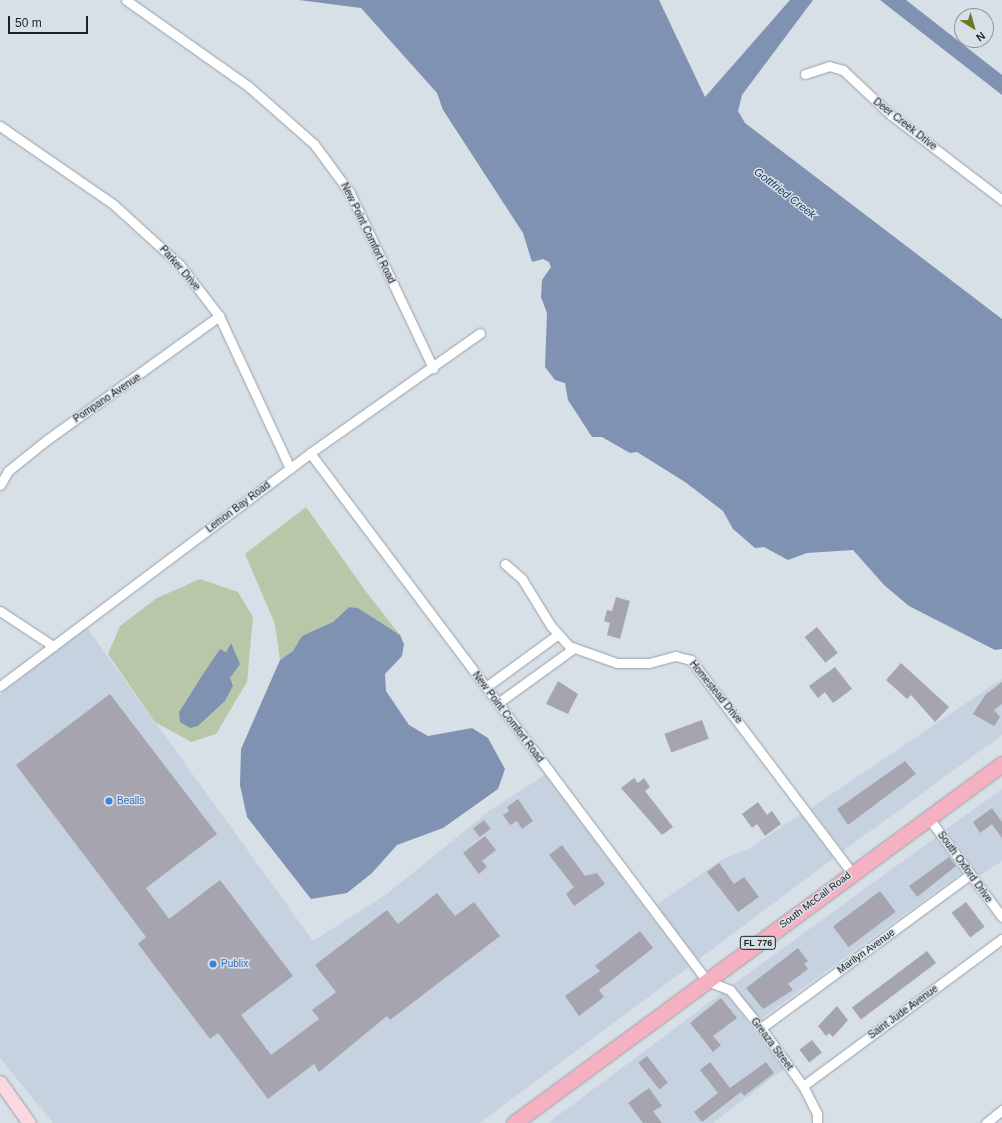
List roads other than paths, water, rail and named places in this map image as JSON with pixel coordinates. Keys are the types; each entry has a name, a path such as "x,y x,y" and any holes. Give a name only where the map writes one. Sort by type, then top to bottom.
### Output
{"main road":[{"name":"South McCall Road","path":"514,1123 1002,764"},
{"path":"0,1082 29,1123"}],"street":[{"name":"New Point Comfort Road","path":"126,0 248,86 314,144 350,193 433,368"},
{"name":"Deer Creek Drive","path":"805,74 828,66 843,70 891,115 1002,200"},
{"name":"Parker Drive","path":"0,126 148,232 180,265 219,316 290,468"},
{"name":"Pompano Avenue","path":"0,485 8,471 48,439 219,316"},
{"name":"Lemon Bay Road","path":"0,686 310,453 433,368 480,333"},
{"name":"New Point Comfort Road","path":"310,453 707,981"},
{"name":"Homestead Drive","path":"505,564 526,583 557,635 574,648 617,663 649,663 675,656 691,660 852,873"},
{"path":"0,611 53,646"},
{"path":"486,687 557,635"},
{"path":"498,703 574,648"},
{"name":"South Oxford Drive","path":"928,817 1002,917"},
{"name":"Marilyn Avenue","path":"761,1028 971,874"},
{"name":"Saint Jude Avenue","path":"803,1086 1002,939"},
{"name":"Greaza Street","path":"707,981 730,990 761,1028 803,1086 817,1114 817,1123"},
{"path":"986,1123 1002,1110"}],"water":[{"name":"Gottfried Creek","path":"299,0 659,0 705,97 790,0 813,0 742,95 738,111 745,123 1002,319 1002,649 995,650 909,606 884,585 853,550 807,553 788,560 764,547 755,548 733,529 723,511 685,482 637,452 630,453 602,437 592,437 568,400 565,383 555,380 545,367 547,313 541,297 542,280 551,267 549,262 543,259 532,262 523,233 443,110 437,93 361,8"},
{"path":"880,0 906,0 954,38 954,48 967,48 1002,75 1002,95"},
{"path":"349,607 358,608 400,635 404,644 402,656 385,674 386,691 409,725 428,736 472,728 488,738 505,769 498,789 443,828 397,845 372,873 347,893 311,899 247,817 240,785 241,749 280,660 293,651 302,636 333,622"},
{"path":"231,643 240,664 230,678 233,686 225,701 198,726 190,728 180,722 179,712 220,649 226,652"}],"place":[{"name":"Bealls","path":"109,801"},
{"name":"Publix","path":"213,964"}]}
